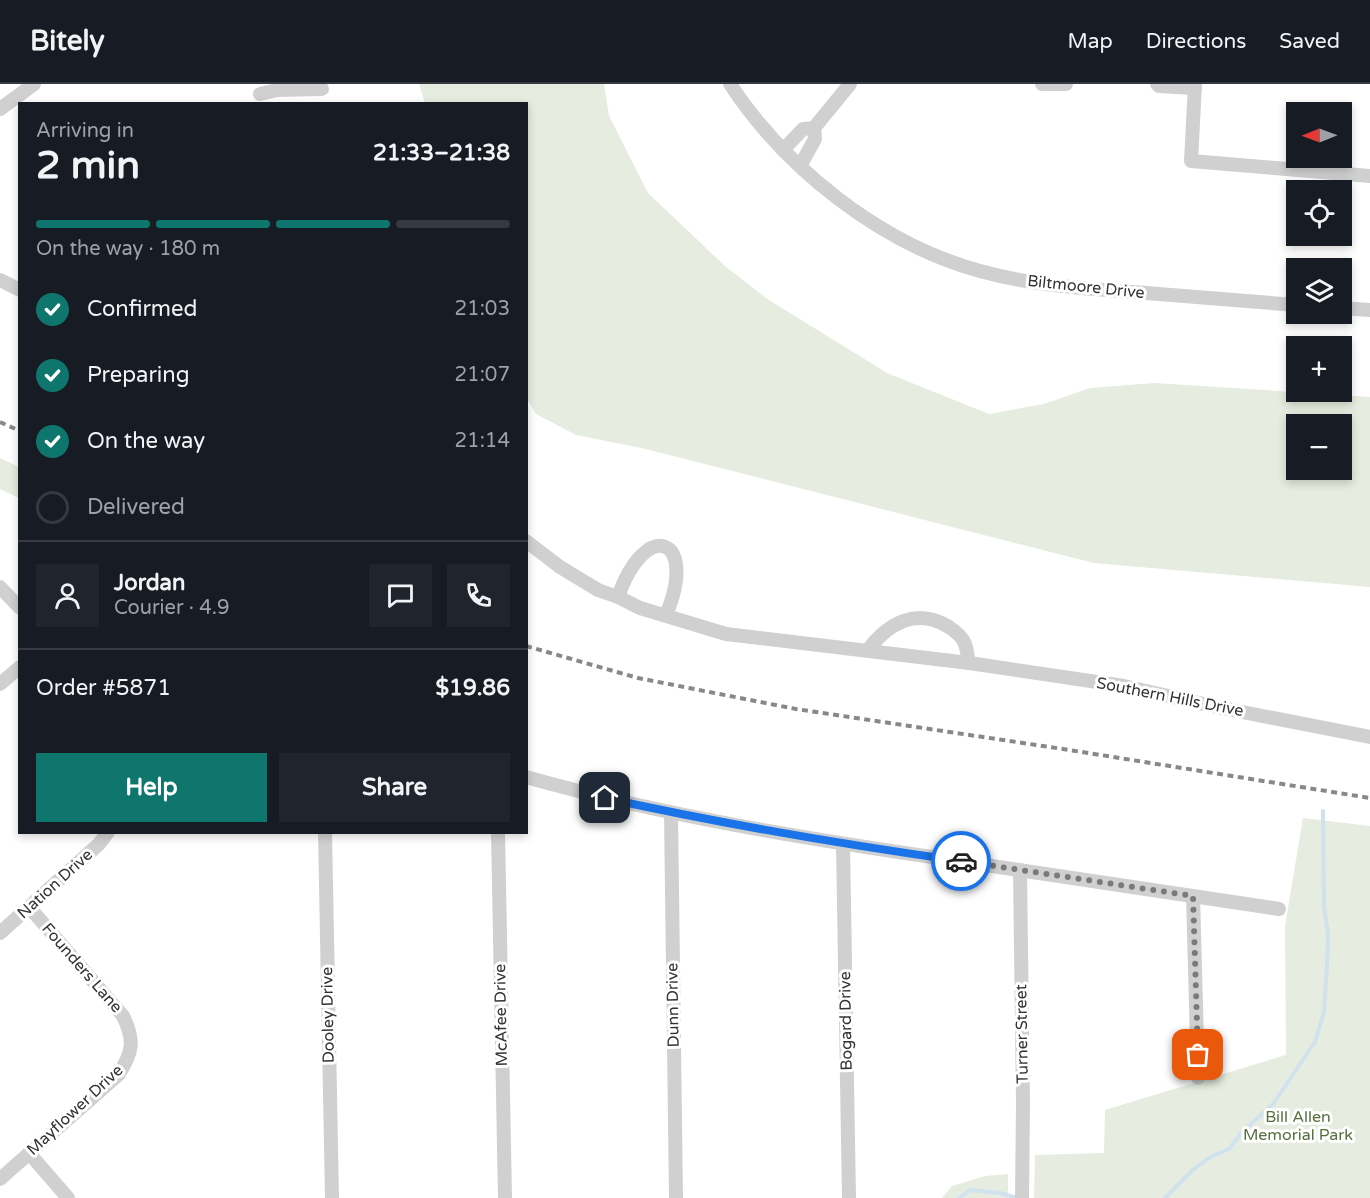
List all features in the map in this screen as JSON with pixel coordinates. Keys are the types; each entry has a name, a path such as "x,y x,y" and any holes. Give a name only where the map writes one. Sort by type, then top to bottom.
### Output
{"street":[{"path":"0,109 34,84"},
{"name":"Biltmoore Drive","path":"730,84 766,133 800,166 829,190 889,232 929,253 979,271 1058,287 1286,304"},
{"path":"800,166 815,139 814,128 850,84"},
{"path":"1042,84 1066,84"},
{"path":"1157,84 1159,86 1195,86 1191,161 1370,176"},
{"path":"260,94 277,90 322,88"},
{"path":"783,150 803,129 814,128"},
{"path":"0,280 18,289"},
{"path":"1352,309 1370,310"},
{"name":"Southern Hills Drive","path":"528,543 560,567 598,590 640,608 726,634 969,663 1124,686 1216,707 1370,737"},
{"path":"618,597 624,580 646,550 654,546 666,547 675,555 677,573 673,598 666,615"},
{"path":"0,586 18,606"},
{"path":"868,650 877,638 891,626 909,619 927,619 945,625 959,636 965,643 969,663"},
{"path":"0,684 18,669"},
{"path":"528,778 671,813 843,844 1279,909"},
{"name":"Dunn Drive","path":"671,813 676,1198"},
{"name":"Nation Drive","path":"0,933 99,844 106,834"},
{"name":"Dooley Drive","path":"325,834 332,1198"},
{"name":"McAfee Drive","path":"498,834 505,1198"},
{"name":"Bogard Drive","path":"843,844 849,1198"},
{"name":"Turner Street","path":"1020,870 1022,1198"},
{"path":"1193,896 1198,1078"},
{"name":"Founders Lane","path":"30,908 123,1016 130,1031"},
{"name":"Mayflower Drive","path":"0,1179 118,1075 127,1062 131,1049 130,1031"},
{"path":"29,1153 68,1198"}],"green space":[{"path":"419,84 604,84 609,116 648,193 726,267 769,300 887,373 989,414 1044,404 1090,388 1155,383 1286,392 1286,402 1352,402 1352,396 1370,397 1370,587 1094,563 646,449 576,435 536,414 528,400 528,102 425,102"},
{"path":"0,458 18,467 18,498 0,489"},
{"name":"Bill Allen Memorial Park","path":"1303,818 1370,826 1370,1198 1034,1198 1035,1155 1104,1153 1105,1110 1286,1055 1285,926"},
{"path":"1008,1174 1008,1198 942,1198 952,1186 985,1176"}],"waterway":[{"path":"1165,1198 1194,1169 1212,1156 1229,1149 1241,1133 1273,1104 1315,1042 1324,1012 1327,965 1323,811"},
{"path":"959,1198 970,1190 1000,1193 1017,1198"}],"railway":[{"path":"0,422 18,430"},
{"path":"528,647 638,678 796,709 1370,798"}],"way so far":[{"path":"961,861 1193,896 1198,1055"}],"route":[{"path":"605,798 671,813 824,841 961,861"}]}
